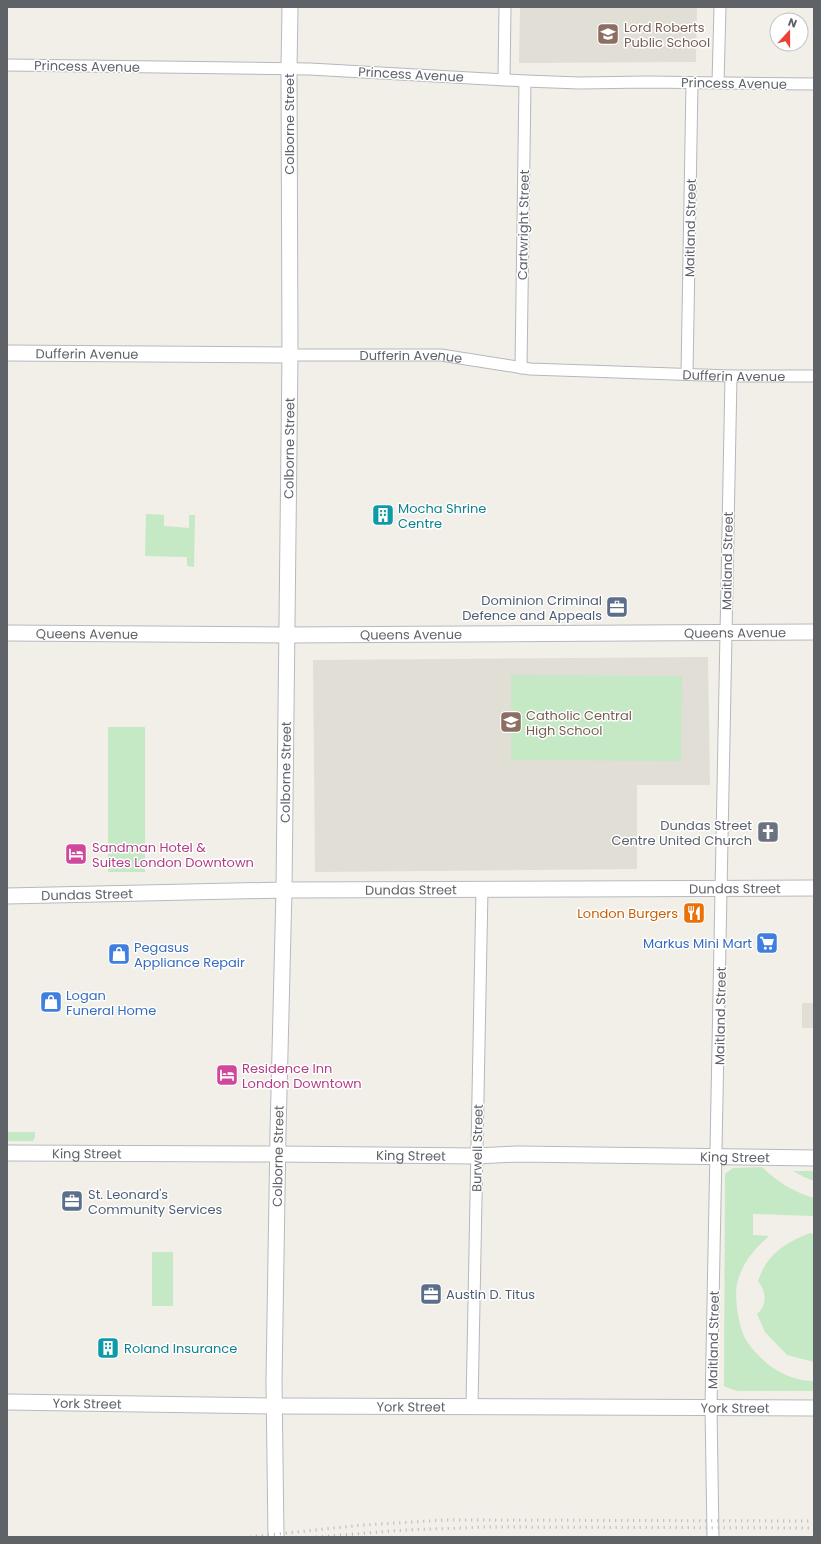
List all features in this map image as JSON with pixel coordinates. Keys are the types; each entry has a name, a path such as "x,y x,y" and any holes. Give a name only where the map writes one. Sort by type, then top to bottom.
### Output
{"main road":[{"name":"Colborne Street","path":"276,1537 274,1406 284,890 290,355 288,69 290,7"},
{"name":"Dufferin Avenue","path":"7,353 290,355"},
{"name":"Queens Avenue","path":"7,633 286,635 814,632"},
{"name":"Dundas Street","path":"7,896 284,890 814,888"},
{"name":"King Street","path":"7,1153 477,1156 517,1154 814,1158"},
{"name":"York Street","path":"7,1402 274,1406 814,1408"}],"street":[{"path":"504,79 505,7"},
{"path":"718,83 720,7"},
{"name":"Princess Avenue","path":"7,65 310,69 525,81 814,84"},
{"name":"Cartwright Street","path":"521,368 525,81"},
{"name":"Maitland Street","path":"687,374 692,83"},
{"name":"Dufferin Avenue","path":"290,355 441,355 521,368 731,376 814,376"},
{"name":"Maitland Street","path":"713,1537 711,1408 731,376"},
{"name":"Burwell Street","path":"472,1406 482,889"}],"shaded area":[{"name":"Lord Roberts Public School","path":"520,7 697,7 696,62 519,63"},
{"name":"Catholic Central High School","path":"708,657 710,785 637,785 637,869 315,872 313,660"},
{"path":"802,1003 814,1003 814,1028 802,1028"}],"green space":[{"path":"146,514 164,515 164,526 189,528 189,515 195,515 194,567 187,566 187,557 145,556"},
{"path":"511,675 682,676 681,761 511,760"},
{"path":"108,727 145,727 145,872 108,872"},
{"path":"7,1132 35,1132 35,1137 33,1141 7,1141"},
{"path":"762,1167 786,1186 814,1198 814,1216 753,1214 753,1235 769,1236 749,1257 739,1276 736,1297 740,1323 748,1343 761,1358 785,1375 814,1381 814,1391 738,1391 724,1386 725,1174 733,1168"},
{"path":"793,1171 814,1171 814,1181 804,1177"},
{"path":"810,1233 814,1234 814,1362 787,1355 765,1332 757,1314 763,1306 765,1298 763,1289 758,1281 766,1264 785,1245"},
{"path":"152,1252 173,1252 173,1306 152,1306"}],"railway":[{"path":"250,1537 362,1525 445,1520 814,1521"},
{"path":"316,1537 405,1530 486,1527 814,1528"}],"place":[{"name":"Lord Roberts Public School","path":"608,34"},
{"name":"Mocha Shrine Centre","path":"383,515"},
{"name":"Dominion Criminal Defence and Appeals","path":"617,607"},
{"name":"Catholic Central High School","path":"511,722"},
{"name":"Dundas Street Centre United Church","path":"768,832"},
{"name":"Sandman Hotel & Suites London Downtown","path":"76,854"},
{"name":"London Burgers","path":"694,913"},
{"name":"Markus Mini Mart","path":"767,943"},
{"name":"Pegasus Appliance Repair","path":"119,954"},
{"name":"Logan Funeral Home","path":"51,1002"},
{"name":"Residence Inn London Downtown","path":"227,1075"},
{"name":"St. Leonard's Community Services","path":"72,1201"},
{"name":"Austin D. Titus","path":"431,1294"},
{"name":"Roland Insurance","path":"108,1348"}]}
